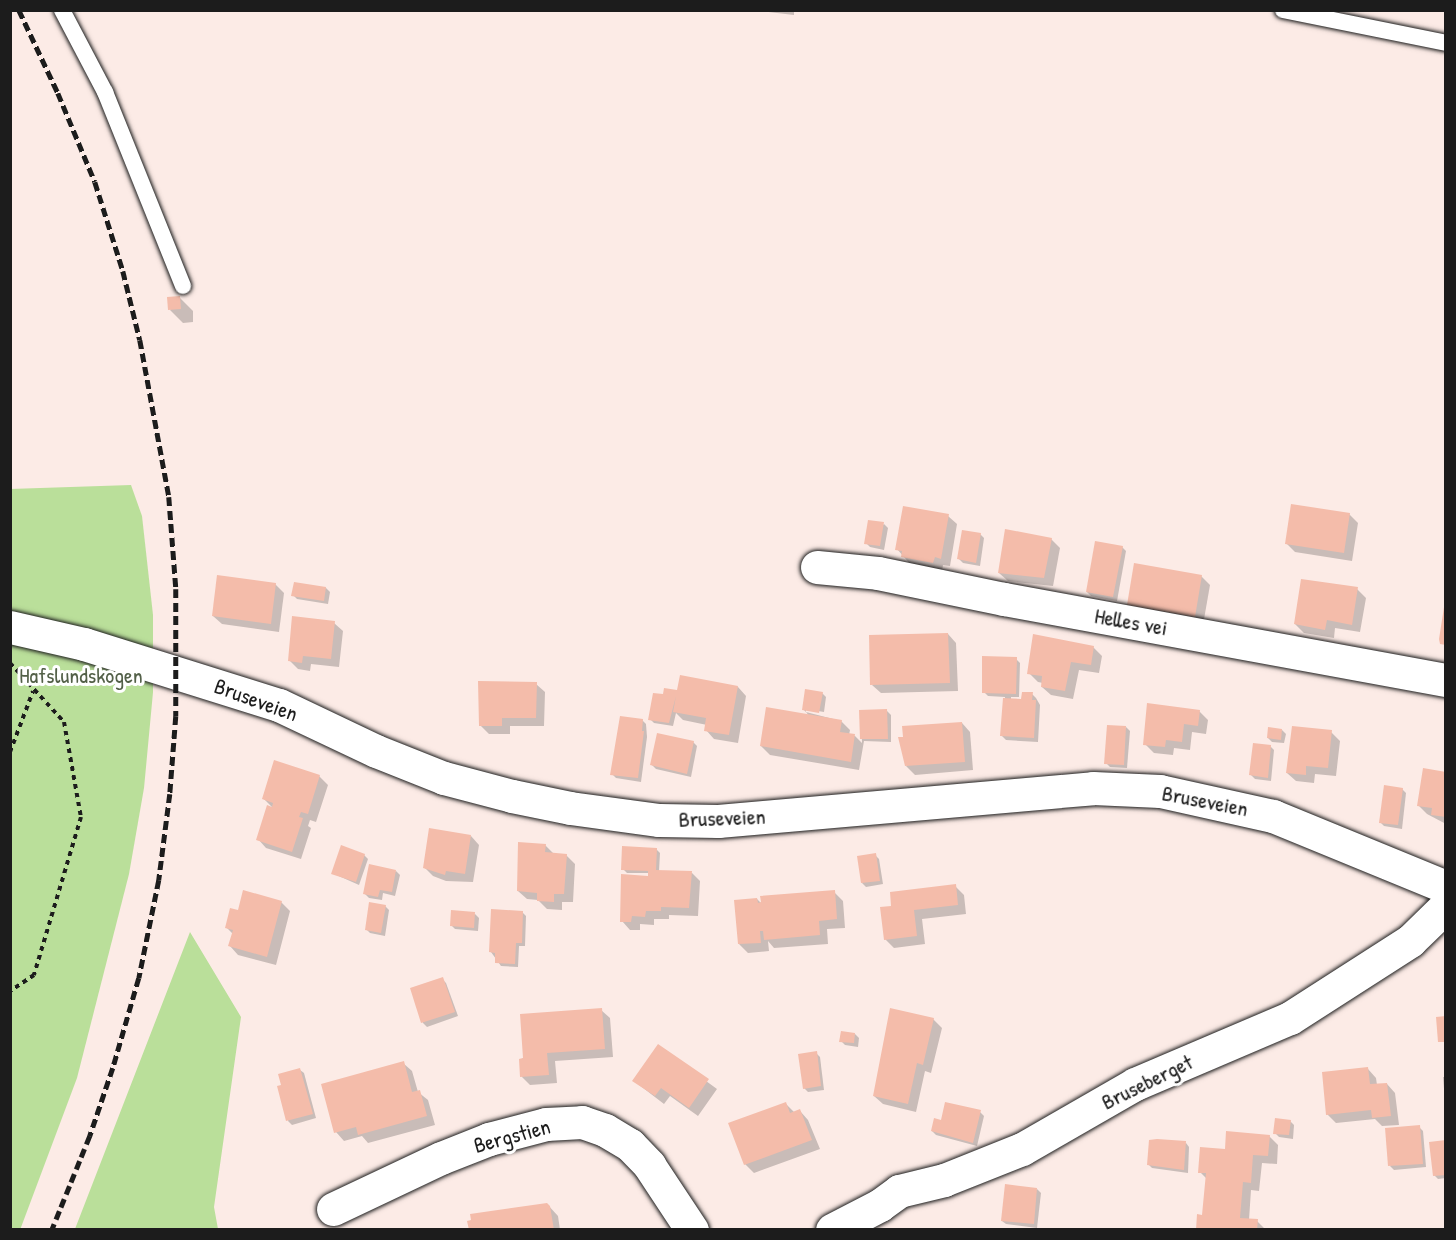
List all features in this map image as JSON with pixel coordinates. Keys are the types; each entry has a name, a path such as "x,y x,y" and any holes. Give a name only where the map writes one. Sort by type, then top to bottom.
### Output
{"street":[{"name":"Helles vei","path":"817,567 878,573 1004,600 1446,680"},
{"name":"Bruseveien","path":"10,627 84,644 279,705 376,751 444,778 570,808 659,820 718,821 1094,788 1160,792 1273,816 1446,888"},
{"name":"Bruseberget","path":"832,1230 880,1205 899,1191 944,1180 1022,1149 1135,1084 1290,1018 1410,941 1446,906"},
{"name":"Bergstien","path":"333,1209 441,1158 489,1139 546,1124 582,1122 605,1130 630,1146 649,1165 692,1230"}],"lane":[{"path":"62,10 105,92 183,286"},
{"path":"1282,10 1446,43"}],"path":[{"path":"10,663 33,691 64,722 81,817 34,975 10,991"},
{"path":"10,752 33,691"}],"green space":[{"name":"Hafslundskogen","path":"131,485 142,516 153,615 153,692 144,788 129,874 77,1078 20,1230 10,1229 10,489"},
{"path":"190,932 241,1017 214,1207 218,1229 75,1229"}],"building":[{"path":"180,296 181,309 168,310 167,297"},
{"path":"1291,504 1350,513 1344,553 1285,544"},
{"path":"903,506 949,514 941,559 935,557 933,563 901,557 902,551 895,550"},
{"path":"868,520 884,522 880,546 864,544"},
{"path":"1005,529 1052,538 1044,578 998,573"},
{"path":"962,530 981,533 976,563 957,559"},
{"path":"1095,541 1123,546 1113,597 1086,592"},
{"path":"1134,563 1202,575 1195,617 1127,605"},
{"path":"217,575 276,583 271,624 212,616"},
{"path":"1301,579 1358,587 1352,625 1327,620 1325,630 1294,624"},
{"path":"294,582 326,587 324,601 291,596"},
{"path":"1444,607 1446,607 1446,645 1440,644 1439,639"},
{"path":"292,616 335,621 331,659 303,656 302,663 288,661"},
{"path":"948,633 950,683 870,685 869,635"},
{"path":"1033,634 1094,646 1091,665 1071,662 1065,691 1041,687 1042,676 1027,674"},
{"path":"982,656 1017,657 1016,694 982,693"},
{"path":"680,675 738,686 729,735 704,731 706,718 673,712 676,696 669,723 648,720 653,693 663,694 664,688 677,690"},
{"path":"478,681 537,682 536,718 502,718 502,726 479,726"},
{"path":"805,689 823,692 819,713 802,710"},
{"path":"1022,692 1033,692 1032,700 1036,700 1034,738 1000,736 1003,698 1021,699"},
{"path":"1147,703 1200,710 1198,726 1184,724 1182,742 1166,740 1165,747 1143,745"},
{"path":"766,707 842,720 840,732 855,734 851,762 760,746"},
{"path":"887,709 888,739 860,739 859,710"},
{"path":"620,716 643,719 642,731 644,731 638,778 610,775"},
{"path":"962,722 965,762 905,766 898,737 903,737 902,726"},
{"path":"1107,725 1126,726 1124,765 1104,764"},
{"path":"1292,726 1332,730 1328,768 1306,766 1306,775 1286,773"},
{"path":"1268,727 1282,729 1281,740 1267,738"},
{"path":"657,733 694,741 687,774 650,765"},
{"path":"1253,743 1271,745 1268,778 1249,775"},
{"path":"274,760 320,775 308,814 301,812 299,817 303,818 292,852 256,840 267,805 272,807 273,803 262,799"},
{"path":"1423,768 1446,772 1446,817 1431,815 1432,808 1417,806"},
{"path":"1384,785 1403,788 1398,825 1379,823"},
{"path":"429,828 471,835 465,874 446,871 445,875 423,868"},
{"path":"518,842 546,844 545,852 567,854 564,894 554,894 554,902 537,901 537,893 517,891"},
{"path":"341,845 365,854 356,882 331,874"},
{"path":"622,846 657,848 656,870 692,871 689,908 661,907 661,911 646,911 645,917 632,916 631,922 620,922 621,874 648,876 648,871 621,870"},
{"path":"876,853 880,881 861,883 857,856"},
{"path":"369,864 396,870 392,892 380,890 378,897 363,894"},
{"path":"956,884 958,905 914,910 917,936 884,940 880,907 891,906 890,892"},
{"path":"243,890 282,901 267,957 228,946 233,930 225,928 230,908 238,910"},
{"path":"835,890 837,919 819,921 820,935 764,940 763,931 760,931 761,943 738,944 734,900 757,898 758,903 761,902 760,896"},
{"path":"369,902 386,905 381,933 365,930"},
{"path":"491,909 523,911 522,943 516,943 515,964 495,963 495,953 489,952"},
{"path":"451,910 475,912 474,928 450,926"},
{"path":"443,977 455,1012 421,1023 410,988"},
{"path":"602,1008 605,1049 547,1053 549,1075 520,1077 519,1059 523,1058 520,1014"},
{"path":"890,1008 934,1018 923,1065 917,1063 908,1104 873,1096"},
{"path":"1446,1016 1446,1042 1438,1042 1436,1017"},
{"path":"841,1031 855,1033 854,1043 839,1042"},
{"path":"658,1044 709,1079 689,1108 661,1088 655,1096 632,1081"},
{"path":"817,1051 821,1086 803,1089 798,1054"},
{"path":"404,1061 412,1092 420,1090 427,1116 358,1135 356,1127 334,1133 321,1084"},
{"path":"1368,1067 1370,1084 1387,1083 1391,1116 1372,1118 1371,1110 1326,1115 1322,1072"},
{"path":"300,1068 313,1114 286,1121 277,1086 281,1085 278,1074"},
{"path":"786,1102 790,1113 800,1109 812,1140 744,1165 728,1123"},
{"path":"945,1102 981,1110 973,1143 931,1131 934,1118 941,1120"},
{"path":"1275,1118 1291,1120 1289,1135 1273,1134"},
{"path":"1420,1125 1423,1164 1388,1166 1385,1128"},
{"path":"1226,1131 1270,1135 1268,1156 1253,1155 1251,1183 1243,1182 1240,1218 1258,1219 1257,1230 1196,1230 1197,1214 1202,1215 1206,1173 1198,1173 1200,1147 1225,1149"},
{"path":"1149,1140 1186,1141 1184,1170 1147,1165"},
{"path":"1446,1140 1446,1175 1433,1176 1429,1142"},
{"path":"1005,1184 1037,1188 1034,1224 1001,1221"},
{"path":"547,1203 550,1206 554,1230 469,1230 467,1221 471,1220 470,1214"}],"railway":[{"path":"19,10 58,93 95,182 123,271 140,340 169,497 176,589 176,716 170,794 159,880 139,978 113,1068 90,1136 52,1230"}]}
